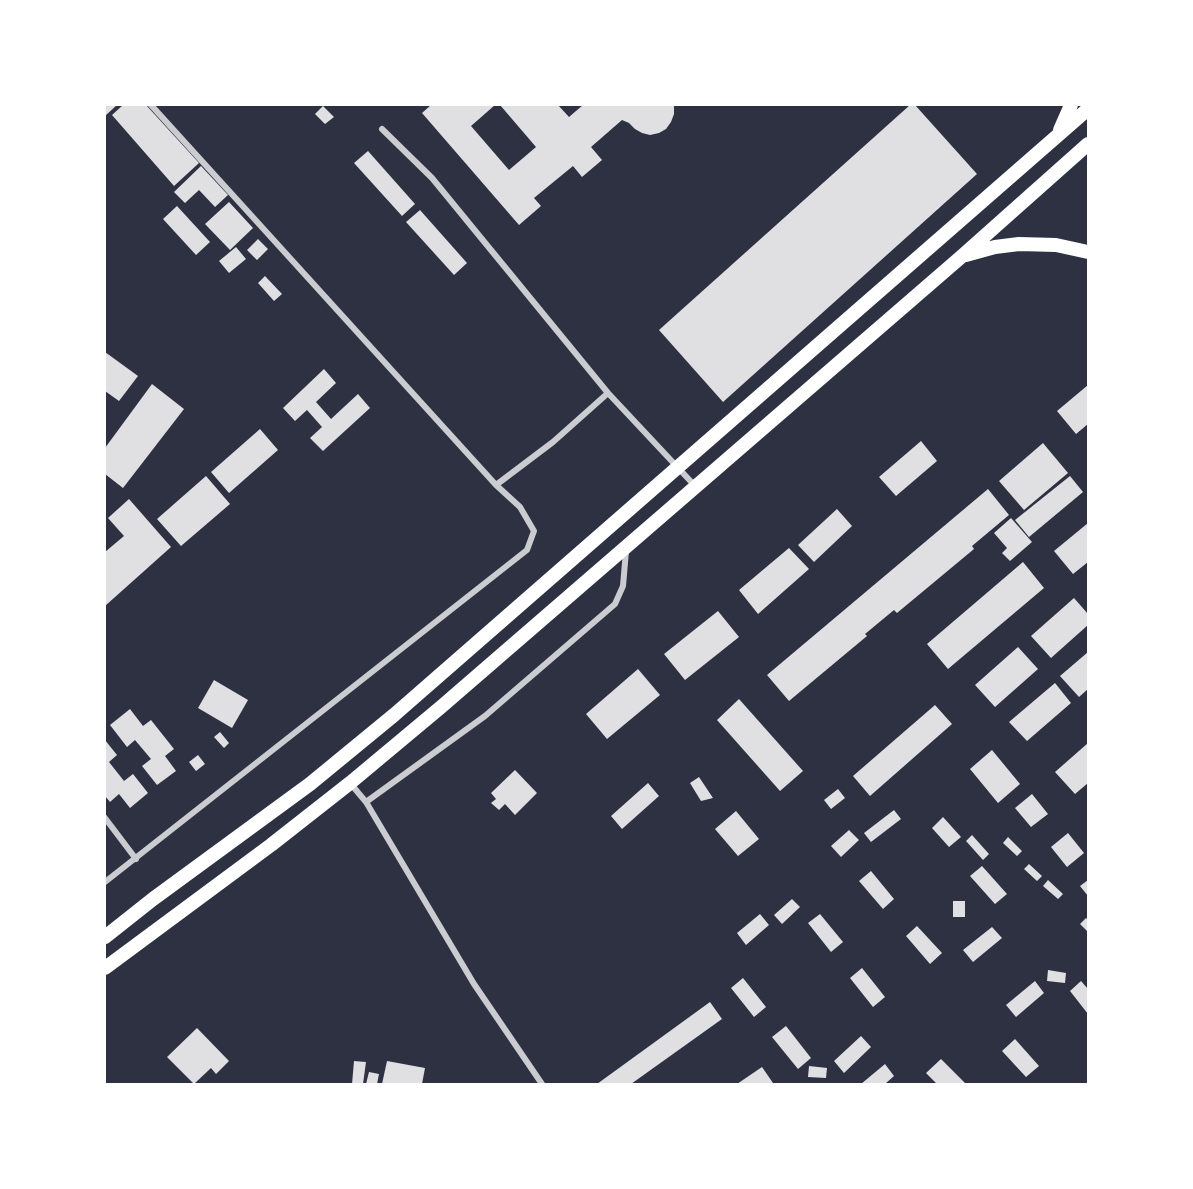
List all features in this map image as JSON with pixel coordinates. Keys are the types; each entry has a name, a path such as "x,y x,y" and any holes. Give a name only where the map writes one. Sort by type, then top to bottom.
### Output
{"highway":[{"path":"1058,135 1071,105"},
{"path":"105,937 162,892 310,784 393,716 1088,109"},
{"path":"105,968 271,845 350,783 696,487 792,400 961,257 1088,144"},
{"path":"961,257 995,247 1019,244 1056,245 1088,252"}],"street":[{"path":"105,882 528,550 534,531 520,507 496,485 151,105"},
{"path":"382,129 432,178 608,393 696,487"},
{"path":"496,485 553,442 608,393"},
{"path":"366,802 485,716 615,604 624,586 626,547"},
{"path":"350,783 366,802 474,984 542,1084"},
{"path":"105,818 136,859"}],"building":[{"path":"105,105 117,105 105,116"},
{"path":"123,105 146,105 199,163 174,186 112,115"},
{"path":"431,105 495,105 471,126 509,170 536,147 500,105 558,105 569,117 583,105 674,105 674,114 666,129 650,135 642,133 622,120 591,147 602,160 582,177 573,166 534,198 541,206 519,225 422,113"},
{"path":"910,105 915,105 977,174 723,402 659,330"},
{"path":"323,106 334,117 325,124 315,114"},
{"path":"368,151 415,204 402,216 354,163"},
{"path":"201,166 228,195 215,207 199,190 185,203 174,192"},
{"path":"229,202 253,228 230,250 205,224"},
{"path":"177,206 210,242 196,255 163,219"},
{"path":"420,210 467,263 454,275 406,222"},
{"path":"258,239 268,249 257,260 247,250"},
{"path":"236,247 246,259 229,273 219,261"},
{"path":"265,276 282,294 274,301 258,283"},
{"path":"105,352 138,376 119,401 105,391"},
{"path":"324,369 336,383 316,402 331,419 358,394 370,408 323,451 310,438 322,427 307,410 295,421 283,408"},
{"path":"152,384 184,409 123,488 105,474 105,448"},
{"path":"1088,385 1088,424 1076,434 1057,411"},
{"path":"260,429 278,450 229,493 211,472"},
{"path":"921,441 937,461 896,496 879,477"},
{"path":"1043,443 1068,473 1024,510 999,481"},
{"path":"206,476 230,504 181,546 157,519"},
{"path":"1070,476 1083,492 1029,537 1015,520"},
{"path":"988,489 1009,515 972,546 974,549 897,613 894,610 865,634 867,636 789,701 767,675"},
{"path":"129,499 171,547 105,606 105,552 124,536 108,518"},
{"path":"837,509 852,526 814,562 798,545"},
{"path":"1011,518 1032,542 1010,561 1002,553 1007,548 994,533"},
{"path":"1088,523 1088,562 1073,574 1054,551"},
{"path":"789,548 809,569 758,614 739,590"},
{"path":"1023,562 1044,588 948,669 927,644"},
{"path":"1074,598 1088,614 1088,625 1051,658 1031,636"},
{"path":"718,611 739,637 685,680 664,654"},
{"path":"1018,647 1038,669 995,707 975,685"},
{"path":"1088,652 1088,689 1079,697 1060,676"},
{"path":"638,669 660,695 607,739 586,714"},
{"path":"214,680 248,700 232,728 198,708"},
{"path":"1055,683 1071,703 1027,741 1009,722"},
{"path":"739,699 803,771 780,791 717,720"},
{"path":"935,705 952,724 870,796 853,776"},
{"path":"130,709 143,726 151,720 174,749 165,756 176,771 157,785 142,766 151,759 135,740 127,747 110,725"},
{"path":"220,732 229,743 224,748 214,737"},
{"path":"105,740 117,755 109,762 124,781 133,774 148,793 130,808 119,794 110,802 105,796"},
{"path":"1088,743 1088,783 1075,794 1055,772"},
{"path":"992,750 1020,784 998,803 970,769"},
{"path":"198,755 205,764 196,771 189,762"},
{"path":"515,770 537,793 515,815 505,804 499,810 491,803 496,799 491,793"},
{"path":"699,777 713,798 701,801 690,783"},
{"path":"648,783 659,796 622,829 611,816"},
{"path":"838,789 845,798 831,809 824,800"},
{"path":"1032,794 1048,814 1031,827 1015,808"},
{"path":"894,810 901,819 871,842 864,833"},
{"path":"736,811 759,839 738,856 715,829"},
{"path":"943,817 961,837 949,847 932,828"},
{"path":"849,830 859,840 841,857 831,846"},
{"path":"1068,833 1084,853 1067,867 1051,847"},
{"path":"972,835 989,854 983,860 966,841"},
{"path":"1008,837 1022,851 1017,856 1003,843"},
{"path":"1029,864 1042,876 1037,881 1024,869"},
{"path":"982,866 1007,894 995,904 970,876"},
{"path":"871,871 894,899 883,909 859,881"},
{"path":"1048,880 1063,894 1058,899 1043,886"},
{"path":"1088,880 1088,896 1080,886"},
{"path":"792,899 800,907 782,924 774,915"},
{"path":"953,901 965,901 965,917 953,917"},
{"path":"760,914 769,925 746,945 737,933"},
{"path":"820,914 843,942 831,952 808,923"},
{"path":"1086,918 1088,920 1088,932 1080,924"},
{"path":"917,926 942,953 930,964 906,936"},
{"path":"992,927 1002,938 973,962 963,950"},
{"path":"862,968 885,997 873,1007 850,978"},
{"path":"1048,970 1066,973 1065,983 1047,981"},
{"path":"743,978 766,1007 754,1017 731,988"},
{"path":"1035,981 1044,993 1016,1017 1006,1005"},
{"path":"1081,981 1088,989 1088,1014 1070,991"},
{"path":"710,1002 722,1019 631,1084 597,1084"},
{"path":"786,1026 811,1058 798,1069 772,1037"},
{"path":"197,1028 229,1061 216,1074 211,1068 194,1084 167,1057"},
{"path":"861,1036 871,1047 844,1073 834,1061"},
{"path":"1015,1039 1039,1066 1026,1077 1002,1051"},
{"path":"941,1059 966,1084 937,1084 926,1073"},
{"path":"354,1061 366,1062 363,1084 352,1084"},
{"path":"387,1061 425,1068 422,1084 382,1084"},
{"path":"885,1064 894,1076 885,1084 861,1084"},
{"path":"809,1066 827,1068 826,1078 808,1077"},
{"path":"762,1067 773,1083 737,1084"},
{"path":"369,1072 379,1074 377,1084 366,1084"}]}
